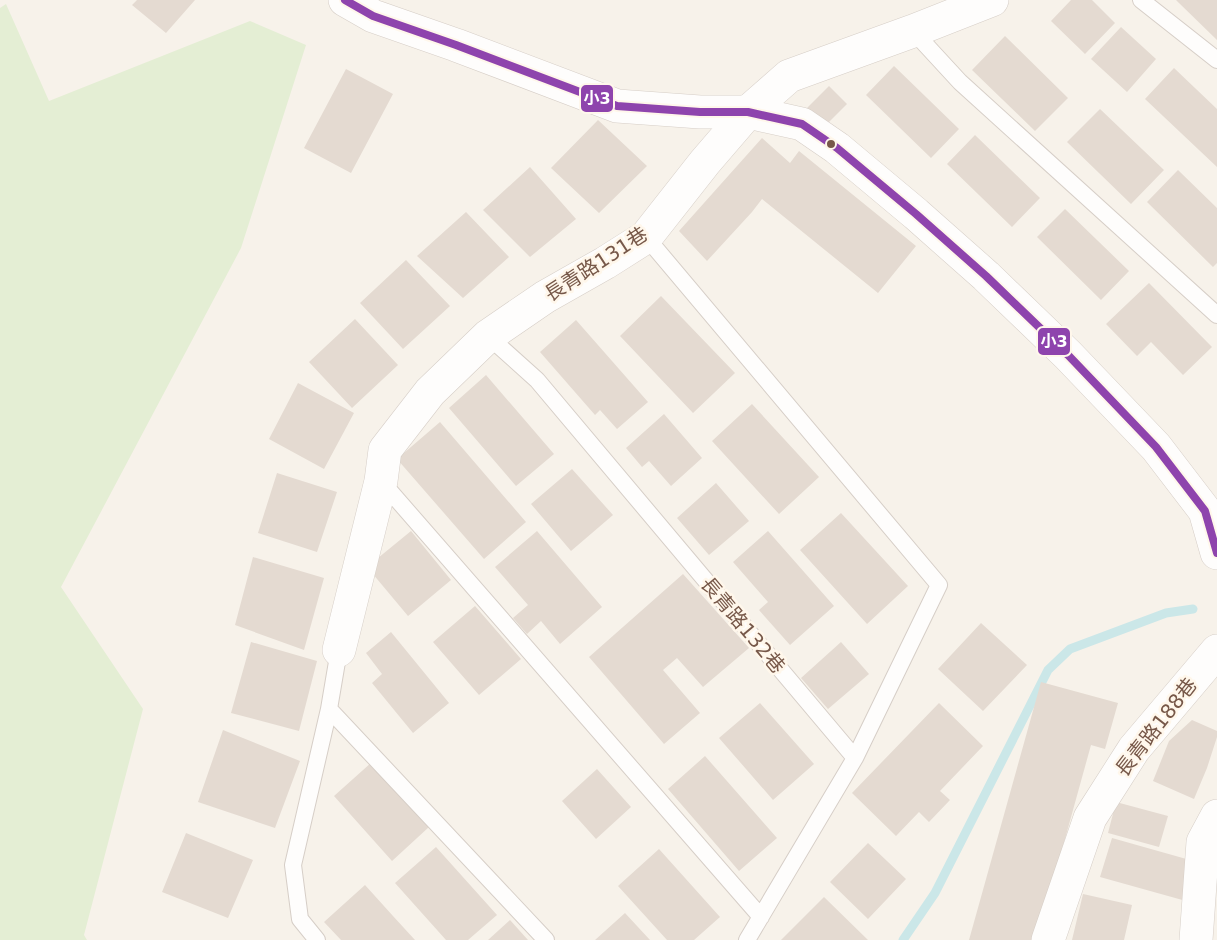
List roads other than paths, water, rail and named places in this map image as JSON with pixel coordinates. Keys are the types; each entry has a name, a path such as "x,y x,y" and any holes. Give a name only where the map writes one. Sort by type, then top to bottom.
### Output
{"street":[{"path":"345,0 373,16 617,106 700,112 748,112 802,124 837,148 916,214 986,276 1068,355 1156,447 1205,511 1217,553"},
{"name":"長青路131巷","path":"339,650 381,481 385,450 430,392 488,336 545,297 646,237 748,112 789,76 992,0"},
{"name":"長青路188巷","path":"1048,940 1090,818 1134,749 1217,651"},
{"path":"1196,940 1203,842 1217,816"}],"lane":[{"path":"1141,0 1217,60"},
{"path":"913,31 960,82 1217,315"},
{"path":"646,237 939,585 855,758 747,940"},
{"name":"長青路132巷","path":"488,336 537,380 855,758"},
{"path":"381,481 761,917"},
{"path":"317,940 300,919 293,866 329,709 339,650"},
{"path":"329,709 546,940"}],"waterway":[{"path":"903,940 935,893 1048,670 1070,649 1166,613 1193,609"}]}
